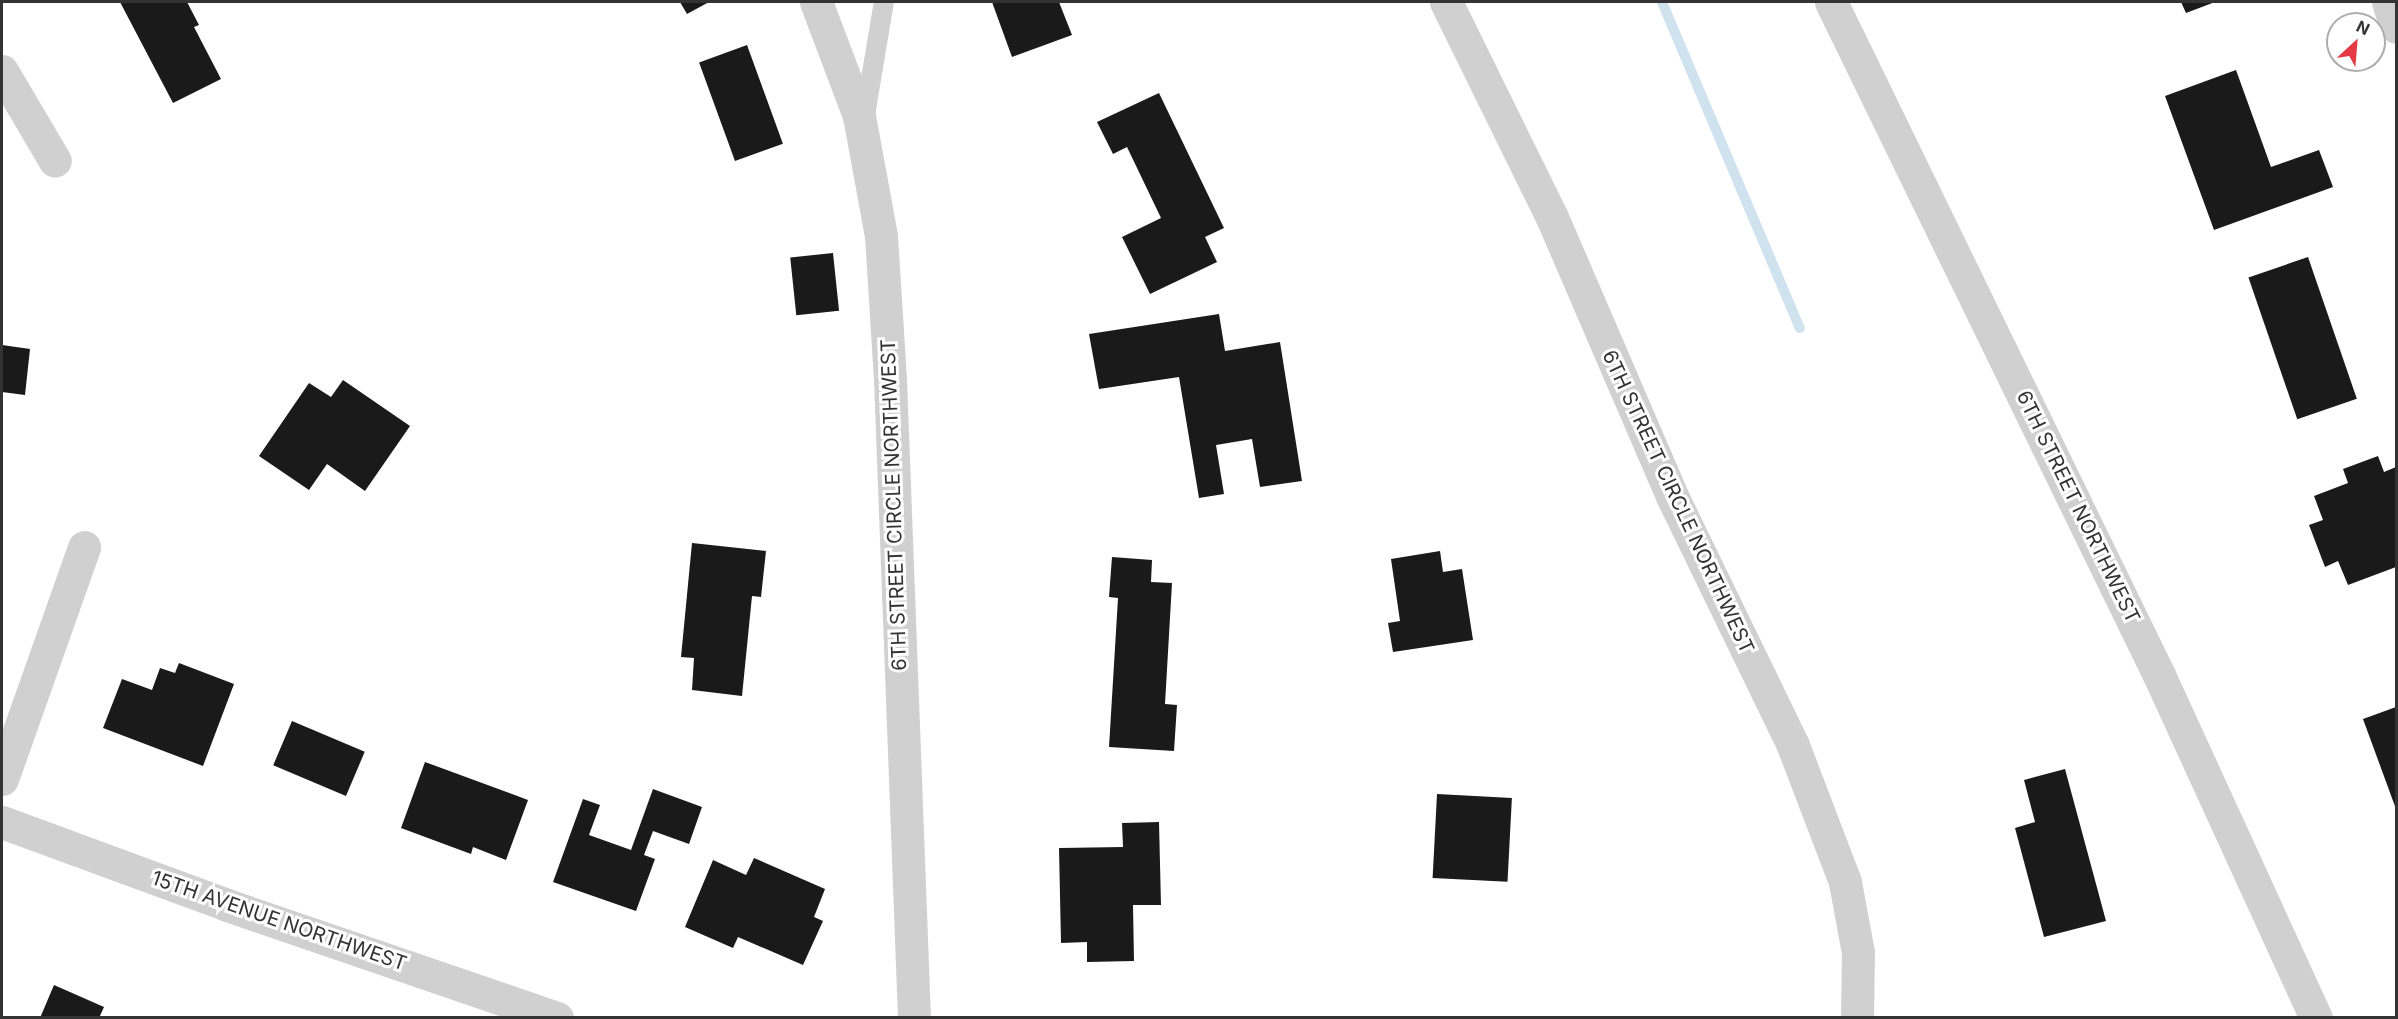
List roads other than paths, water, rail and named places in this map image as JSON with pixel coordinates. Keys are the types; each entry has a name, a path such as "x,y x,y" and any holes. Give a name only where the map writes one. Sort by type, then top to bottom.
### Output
{"street":[{"name":"6TH STREET CIRCLE NORTHWEST","path":"816,2 862,132 881,236 890,380 914,1017"},
{"name":"6TH STREET CIRCLE NORTHWEST","path":"1446,2 1551,215 1672,496 1792,743 1845,882 1858,952 1857,1017"},
{"name":"6TH STREET NORTHWEST","path":"1831,2 2159,675 2316,1017"},
{"path":"2388,2 2397,27"},
{"path":"2,71 55,161"},
{"path":"2,779 84,547"},
{"name":"15TH AVENUE NORTHWEST","path":"2,822 227,905 557,1017"}],"lane":[{"path":"862,132 884,2"}],"waterway":[{"path":"1662,2 1800,328"}]}
